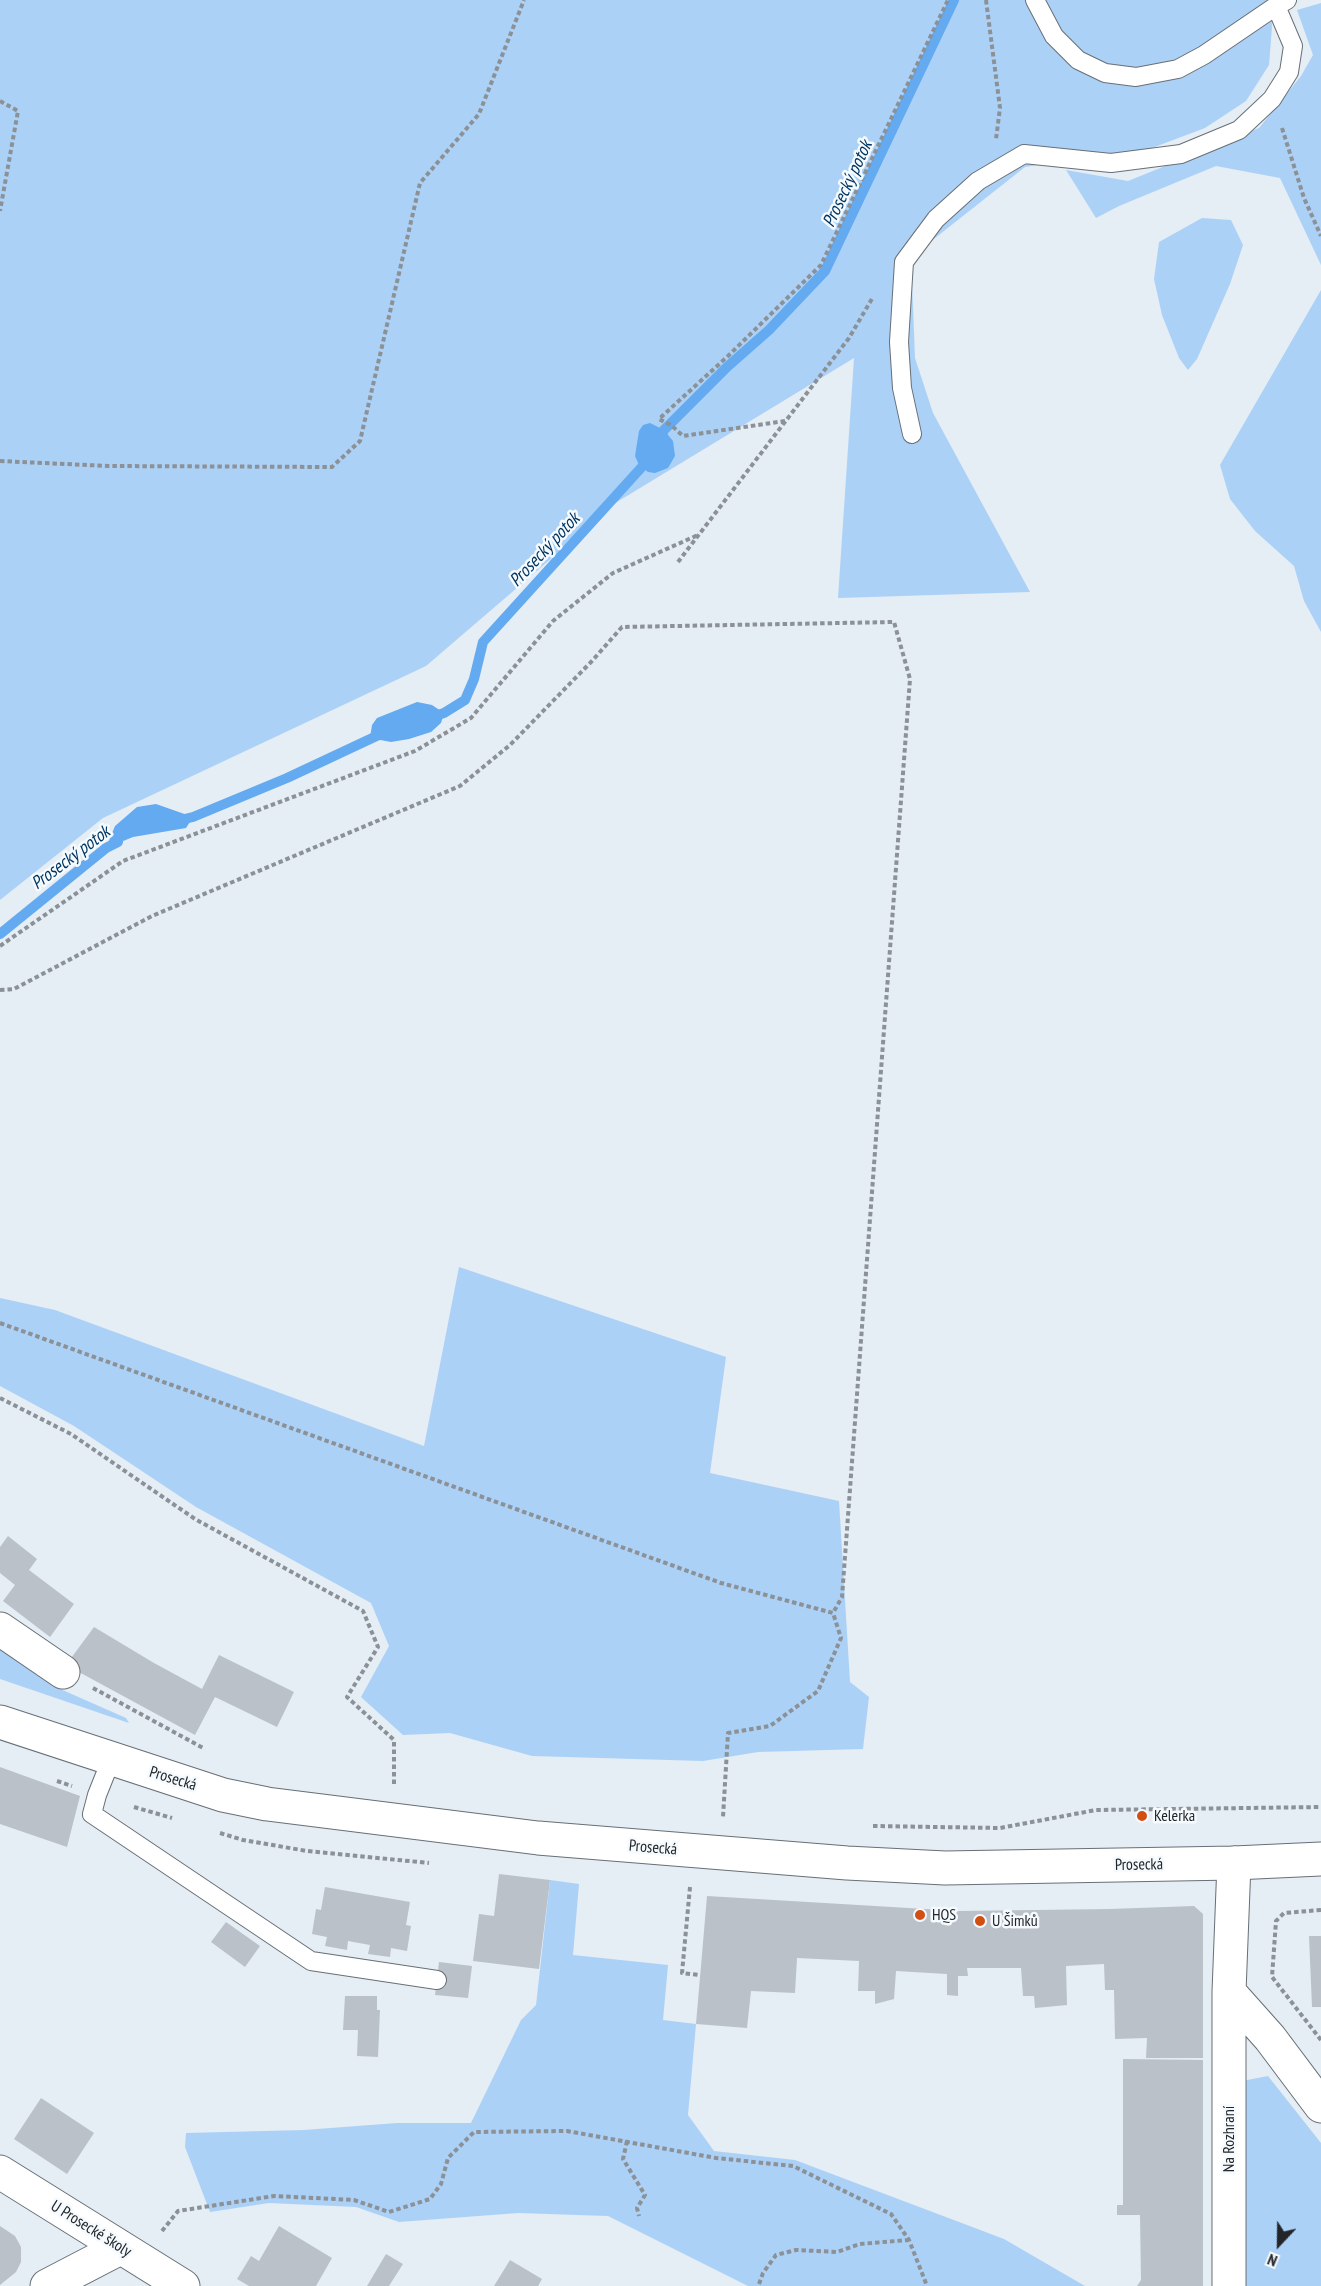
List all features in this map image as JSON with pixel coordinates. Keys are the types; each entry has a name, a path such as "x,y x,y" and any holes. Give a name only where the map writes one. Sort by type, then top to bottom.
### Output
{"main road":[{"path":"0,1629 63,1672"},
{"name":"Prosecká","path":"0,1722 111,1760 223,1794 267,1804 538,1838 812,1861 945,1868 1234,1863 1321,1859"},
{"name":"Na Rozhraní","path":"1229,2286 1229,1992 1234,1863"},
{"path":"1229,1992 1270,2038 1321,2106"},
{"name":"U Prosecké školy","path":"0,2172 183,2286"},
{"path":"47,2286 131,2255"}],"lane":[{"path":"912,434 902,388 899,342 904,262 936,219 978,181 1024,154 1111,163 1181,154 1239,130 1272,99 1289,72 1293,46 1281,3 1204,55 1178,69 1136,77 1105,73 1078,60 1054,36 1035,0"},
{"path":"111,1760 92,1814 311,1961 437,1980"}],"path":[{"path":"0,461 108,466 333,467 360,441 420,183 479,114 524,0"},
{"path":"785,421 683,436 659,419 728,356 821,265 948,0"},
{"path":"986,0 1000,108 993,173"},
{"path":"1272,99 1304,198 1321,236"},
{"path":"0,101 18,111 0,211"},
{"path":"678,562 849,338 876,291"},
{"path":"0,946 123,861 424,746 471,718 553,621 613,573 698,535"},
{"path":"0,990 14,988 152,916 460,786 510,745 622,627 894,621 910,679 842,1597 833,1613 841,1638 818,1691 770,1726 728,1733 725,1777"},
{"path":"0,1323 722,1584 833,1613"},
{"path":"0,1398 71,1434 195,1520 363,1611 378,1647 348,1697 394,1740 394,1790"},
{"path":"63,1672 214,1754"},
{"path":"192,1750 202,1753"},
{"path":"872,1826 1000,1828 1096,1810 1321,1807"},
{"path":"722,1820 734,1820"},
{"path":"690,1887 682,1973 700,1975"},
{"path":"1321,1910 1284,1913 1276,1921 1272,1977 1321,2040"},
{"path":"131,2255 178,2211 274,2196 354,2200 389,2212 430,2199 441,2184 448,2158 474,2132 567,2132 716,2158 793,2166 891,2214 909,2240 927,2286"},
{"path":"627,2141 623,2159 645,2195 637,2208 639,2216"},
{"path":"759,2284 763,2273 776,2255 796,2250 837,2252 860,2244 909,2240"}],"shaded area":[{"path":"0,0 1271,0 1272,27 1269,65 1246,101 1205,128 1136,154 1025,167 911,257 915,358 933,413 1030,592 838,598 854,358 617,502 426,666 103,818 0,900"},
{"path":"1321,3 1321,265 1280,178 1216,166 1119,206 1096,218 1066,170 1128,181 1259,128 1301,76 1313,55 1297,10"},
{"path":"1202,218 1231,220 1243,245 1230,284 1197,359 1188,370 1179,358 1162,315 1154,279 1159,242"},
{"path":"1321,290 1321,632 1304,601 1294,566 1255,531 1230,499 1220,465"},
{"path":"459,1267 726,1357 710,1473 839,1501 850,1682 869,1697 863,1749 758,1752 703,1761 532,1756 450,1733 403,1735 361,1697 389,1646 371,1603 196,1507 74,1426 0,1386 0,1298 55,1310 424,1446"},
{"path":"0,1640 36,1666 58,1688 126,1718 129,1723 0,1679"},
{"path":"550,1880 579,1884 573,1955 668,1965 663,2020 696,2024 688,2115 714,2151 795,2160 1004,2239 1085,2286 748,2286 608,2216 518,2213 399,2222 356,2207 269,2203 210,2212 185,2147 186,2133 304,2130 397,2123 471,2123 521,2020 536,2005"},
{"path":"1268,2076 1321,2143 1321,2286 1242,2286 1242,2081"}],"water":[{"path":"650,423 664,430 673,441 675,456 668,468 655,473 648,472 639,465 635,456 639,431 643,425"},
{"path":"417,702 432,705 444,713 441,723 431,732 391,742 370,738 372,725 377,718"},
{"path":"156,804 193,817 186,828 133,837 106,848 115,826 137,807"}],"building":[{"path":"8,1536 37,1559 29,1570 74,1604 50,1637 3,1601 15,1585 0,1573 0,1547"},
{"path":"94,1627 202,1689 219,1655 294,1692 277,1727 215,1697 195,1735 66,1665"},
{"path":"0,1767 80,1796 67,1847 0,1824"},
{"path":"499,1874 550,1880 539,1969 473,1961 479,1914 494,1916"},
{"path":"325,1887 410,1902 406,1925 411,1926 407,1951 391,1948 390,1957 368,1954 370,1945 348,1941 347,1950 325,1946 327,1937 312,1934 316,1909 321,1910"},
{"path":"707,1896 959,1911 1194,1906 1203,1914 1203,2058 1146,2058 1147,2038 1115,2039 1114,1990 1105,1990 1104,1964 1066,1966 1067,2005 1035,2008 1034,1996 1023,1996 1021,1968 967,1968 968,1976 958,1976 958,1996 947,1995 947,1974 896,1971 894,1999 875,2004 875,1991 858,1991 859,1961 797,1958 795,1993 751,1991 747,2028 696,2024"},
{"path":"226,1922 260,1946 245,1967 211,1942"},
{"path":"1309,1936 1321,1936 1321,2007 1312,2007"},
{"path":"439,1962 472,1966 468,1998 435,1995"},
{"path":"345,1996 377,1996 377,2010 380,2010 378,2057 357,2056 358,2030 343,2030"},
{"path":"1123,2059 1203,2060 1203,2286 1137,2286 1141,2280 1140,2215 1117,2215 1117,2205 1123,2205"},
{"path":"41,2098 94,2133 67,2174 14,2139"},
{"path":"0,2226 15,2236 21,2247 21,2262 16,2272 0,2285"},
{"path":"279,2226 332,2258 316,2286 249,2286 237,2279 251,2256 259,2261"},
{"path":"386,2254 403,2264 389,2286 367,2286"},
{"path":"510,2260 542,2279 538,2286 494,2286"}],"waterway":[{"name":"Prosecký potok","path":"658,442 664,430 727,367 769,330 825,271 954,0"},
{"name":"Prosecký potok","path":"432,717 444,713 465,700 474,679 483,642 650,458"},
{"name":"Prosecký potok","path":"180,820 193,817 287,778 383,733"},
{"name":"Prosecký potok","path":"0,934 106,848 118,842"}],"place":[{"name":"Kelerka","path":"1142,1816"},
{"name":"HQS","path":"920,1915"},
{"name":"U Šimků","path":"980,1921"}]}
